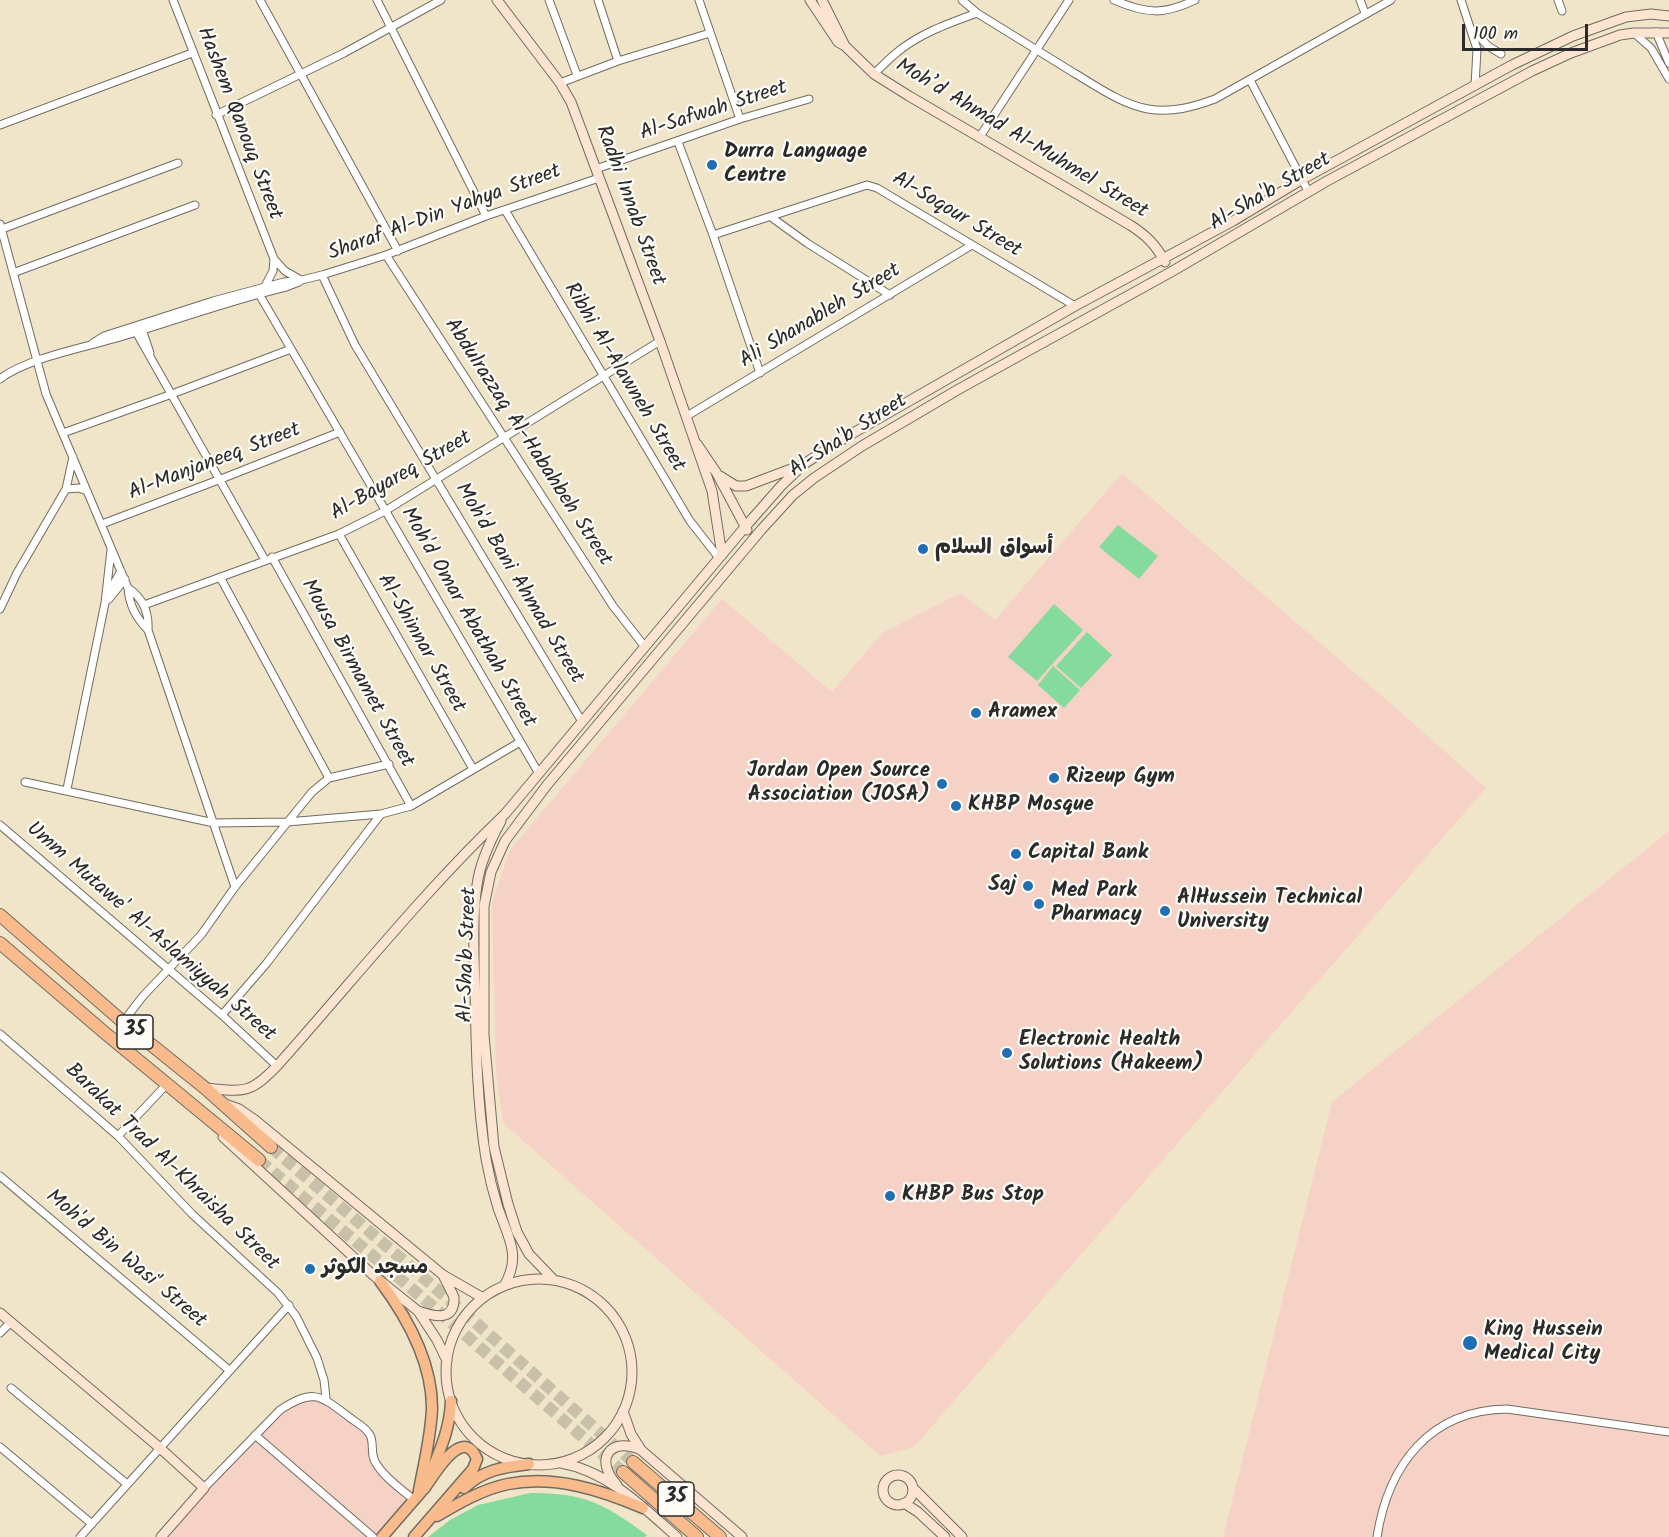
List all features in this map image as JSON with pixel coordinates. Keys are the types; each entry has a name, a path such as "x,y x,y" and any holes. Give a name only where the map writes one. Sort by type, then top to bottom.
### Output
{"highway":[{"name":"35","path":"0,915 126,1017 270,1147"},
{"name":"35","path":"0,943 259,1160"},
{"name":"35","path":"633,1462 720,1537"},
{"name":"35","path":"623,1472 697,1537"}],"main road":[{"path":"380,1281 398,1305 416,1342 431,1396 431,1425 418,1495"},
{"path":"418,1495 448,1430 451,1401"},
{"path":"382,1537 454,1450 466,1446 477,1459 473,1469 415,1537"},
{"path":"415,1537 478,1476 502,1467 529,1464"},
{"path":"437,1516 483,1492 508,1484 536,1482 566,1484 596,1491 643,1508"}],"street":[{"name":"Hashem Qanouq Street","path":"172,0 274,259 285,272 302,280"},
{"path":"260,0 398,251"},
{"path":"377,0 486,216"},
{"path":"216,115 392,29 441,0"},
{"name":"Radhi Innab Street","path":"497,0 560,83 571,102 687,416 716,506 721,557"},
{"path":"549,0 578,75"},
{"path":"598,0 618,62"},
{"path":"699,0 740,119"},
{"name":"Moh’d Ahmad Al-Muhmel Street","path":"810,0 835,39 874,74 1146,235 1171,272"},
{"name":"Moh’d Ahmad Al-Muhmel Street","path":"822,0 845,46"},
{"path":"962,0 976,13 1037,51 1129,104 1150,109 1177,110 1194,107 1215,99 1391,0"},
{"path":"979,138 1069,0"},
{"path":"1114,0 1130,7 1157,12 1175,9 1195,0"},
{"path":"1360,0 1365,13"},
{"path":"1461,0 1477,49 1475,86"},
{"path":"1558,0 1562,11"},
{"path":"874,74 908,45 936,29 976,13"},
{"path":"1651,14 1660,46 1669,63"},
{"name":"Al-Sha'b Street","path":"205,1088 241,1091 250,1089 278,1066 466,850 505,814 581,720 745,527 804,464 848,436 1075,306 1233,221 1302,180 1512,65 1573,36 1626,17 1651,14 1669,15"},
{"path":"1471,28 1488,46 1501,54"},
{"path":"560,83 578,75 710,33"},
{"path":"1634,33 1651,48 1669,79"},
{"name":"Al-Sha'b Street","path":"554,1280 536,1263 517,1232 502,1184 494,1147 484,1035 484,906 490,872 505,841 553,778 793,495 837,462 958,389 1171,272 1308,192 1532,71 1605,40 1634,33 1669,33"},
{"path":"0,125 192,53"},
{"path":"1250,80 1308,192"},
{"name":"Al-Safwah Street","path":"597,173 740,119 809,99"},
{"path":"678,142 713,235 760,373"},
{"path":"148,630 134,613 125,579 46,394 1,226 178,163"},
{"name":"Sharaf Al-Din Yahya Street","path":"93,344 100,338 235,298 259,294 282,285 398,251 597,173"},
{"name":"Al-Soqour Street","path":"713,235 771,217 808,202 867,185 877,188 1075,306"},
{"path":"13,273 195,206"},
{"name":"Ribhi Al-Alawneh Street","path":"505,210 690,521 721,557"},
{"path":"771,217 807,243 890,295"},
{"name":"Ali Shanableh Street","path":"687,416 972,245"},
{"name":"Abdulrazzaq Al-Habahbeh Street","path":"386,255 613,606 645,646"},
{"path":"265,286 273,271 274,259"},
{"path":"0,266 10,261"},
{"path":"282,285 285,272"},
{"name":"Moh'd Bani Ahmad Street","path":"322,275 355,345 581,720"},
{"name":"Sharaf Al-Din Yahya Street","path":"0,379 11,372 38,362 123,336 138,328 158,324 265,286 282,285"},
{"name":"Moh'd Omar Abathah Street","path":"259,294 538,772"},
{"path":"145,344 158,324"},
{"path":"138,328 145,344"},
{"path":"123,336 145,344"},
{"name":"Al-Bayareq Street","path":"144,606 268,558 339,534 385,511 660,341"},
{"name":"Mousa Birmamet Street","path":"145,344 221,479 389,764 411,806"},
{"path":"63,433 291,349"},
{"name":"Al-Manjaneeq Street","path":"102,524 340,432"},
{"name":"Radhi Innab Street","path":"695,442 716,472 753,540"},
{"path":"0,609 17,573 66,489 73,458"},
{"path":"716,472 736,486 746,486 804,464"},
{"path":"66,489 79,488 87,491"},
{"name":"Al-Shinnar Street","path":"339,534 472,770"},
{"path":"67,789 105,603 111,546"},
{"path":"105,603 110,588 121,571"},
{"path":"220,577 329,778"},
{"path":"105,603 125,579"},
{"path":"128,588 144,606 148,618 148,630 235,887"},
{"path":"105,603 119,597 129,599"},
{"path":"606,692 605,698 608,702 618,703"},
{"path":"26,782 67,789 214,823 287,822 381,814 411,806 520,742"},
{"path":"126,1017 201,935 235,887 312,792 329,778 389,764"},
{"path":"222,1015 266,964 341,863 381,814"},
{"name":"Al-Sha'b Street","path":"504,1286 511,1275 513,1257 510,1239 494,1194 484,1144 477,1066 475,969 477,885 487,848 505,814"},
{"name":"Umm Mutawe' Al-Aslamiyyah Street","path":"0,825 222,1015 278,1066"},
{"name":"Barakat Trad Al-Khraisha Street","path":"0,1034 118,1136 192,1214 289,1305 317,1359 324,1380 326,1398"},
{"path":"118,1136 167,1084"},
{"path":"222,1103 239,1109 255,1120 443,1275 483,1298"},
{"path":"209,1119 221,1135 380,1281 418,1311 447,1359 446,1369 451,1401 463,1424 480,1444 495,1454 529,1464 559,1462 572,1458 597,1444 608,1434 623,1411 630,1392 632,1368 623,1332 608,1309 598,1299 573,1285 554,1280 526,1280 504,1286 483,1298 464,1317 457,1329 446,1369"},
{"name":"Moh'd Bin Wasi' Street","path":"0,1176 229,1370"},
{"path":"418,1311 436,1317 447,1314 451,1309 454,1297 443,1275"},
{"path":"80,1537 289,1305"},
{"path":"0,1313 204,1488"},
{"path":"0,1333 10,1322"},
{"path":"11,1388 127,1484"},
{"path":"161,1537 204,1488 280,1410 291,1403 314,1396 326,1398 366,1430 371,1438 372,1457 378,1467 418,1495"},
{"path":"1377,1537 1387,1495 1405,1459 1430,1434 1460,1419 1480,1412 1507,1409 1669,1432"},
{"path":"623,1411 631,1434 641,1450 742,1537"},
{"path":"255,1435 373,1537"},
{"path":"621,1490 607,1472 605,1459 609,1452 621,1445 641,1450"},
{"path":"0,1447 92,1524"},
{"path":"559,1462 574,1465 621,1490 677,1537"},
{"path":"913,1488 911,1497 904,1503 895,1504 887,1500 883,1491 885,1482 892,1476 901,1475 909,1480 913,1488 962,1537"},
{"path":"904,1503 918,1512 945,1537"}],"shaded area":[{"path":"1122,473 1486,788 914,1447 880,1456 503,1123 496,1072 492,903 510,850 722,599 832,692 882,633 961,593 995,620"},
{"name":"King Hussein Medical City","path":"1669,831 1669,1537 1223,1537 1332,1102"},
{"path":"313,1396 374,1437 376,1455 388,1471 416,1494 382,1537 161,1537 280,1410"}],"green space":[{"path":"1118,525 1158,556 1139,579 1099,547"},
{"path":"1054,604 1083,630 1037,681 1008,657"},
{"path":"1087,632 1112,655 1081,688 1056,666"},
{"path":"1053,666 1080,690 1064,708 1038,685"},
{"path":"530,1493 565,1495 593,1502 618,1515 647,1535 645,1537 428,1537 450,1520 478,1505"}],"tunnel":[{"path":"271,1147 475,1322 633,1462"},
{"path":"259,1160 431,1305 623,1472"}],"place":[{"name":"Durra Language Centre","path":"712,165"},
{"name":"أسواق السلام","path":"923,549"},
{"name":"Aramex","path":"976,713"},
{"name":"Rizeup Gym","path":"1054,778"},
{"name":"Jordan Open Source Association (JOSA)","path":"942,784"},
{"name":"KHBP Mosque","path":"956,806"},
{"name":"Capital Bank","path":"1016,854"},
{"name":"Saj","path":"1028,886"},
{"name":"Med Park Pharmacy","path":"1039,904"},
{"name":"AlHussein Technical University","path":"1165,911"},
{"name":"Electronic Health Solutions (Hakeem)","path":"1007,1053"},
{"name":"KHBP Bus Stop","path":"890,1196"},
{"name":"مسجد الكوثر","path":"310,1269"},
{"name":"King Hussein Medical City","path":"1470,1343"}]}
